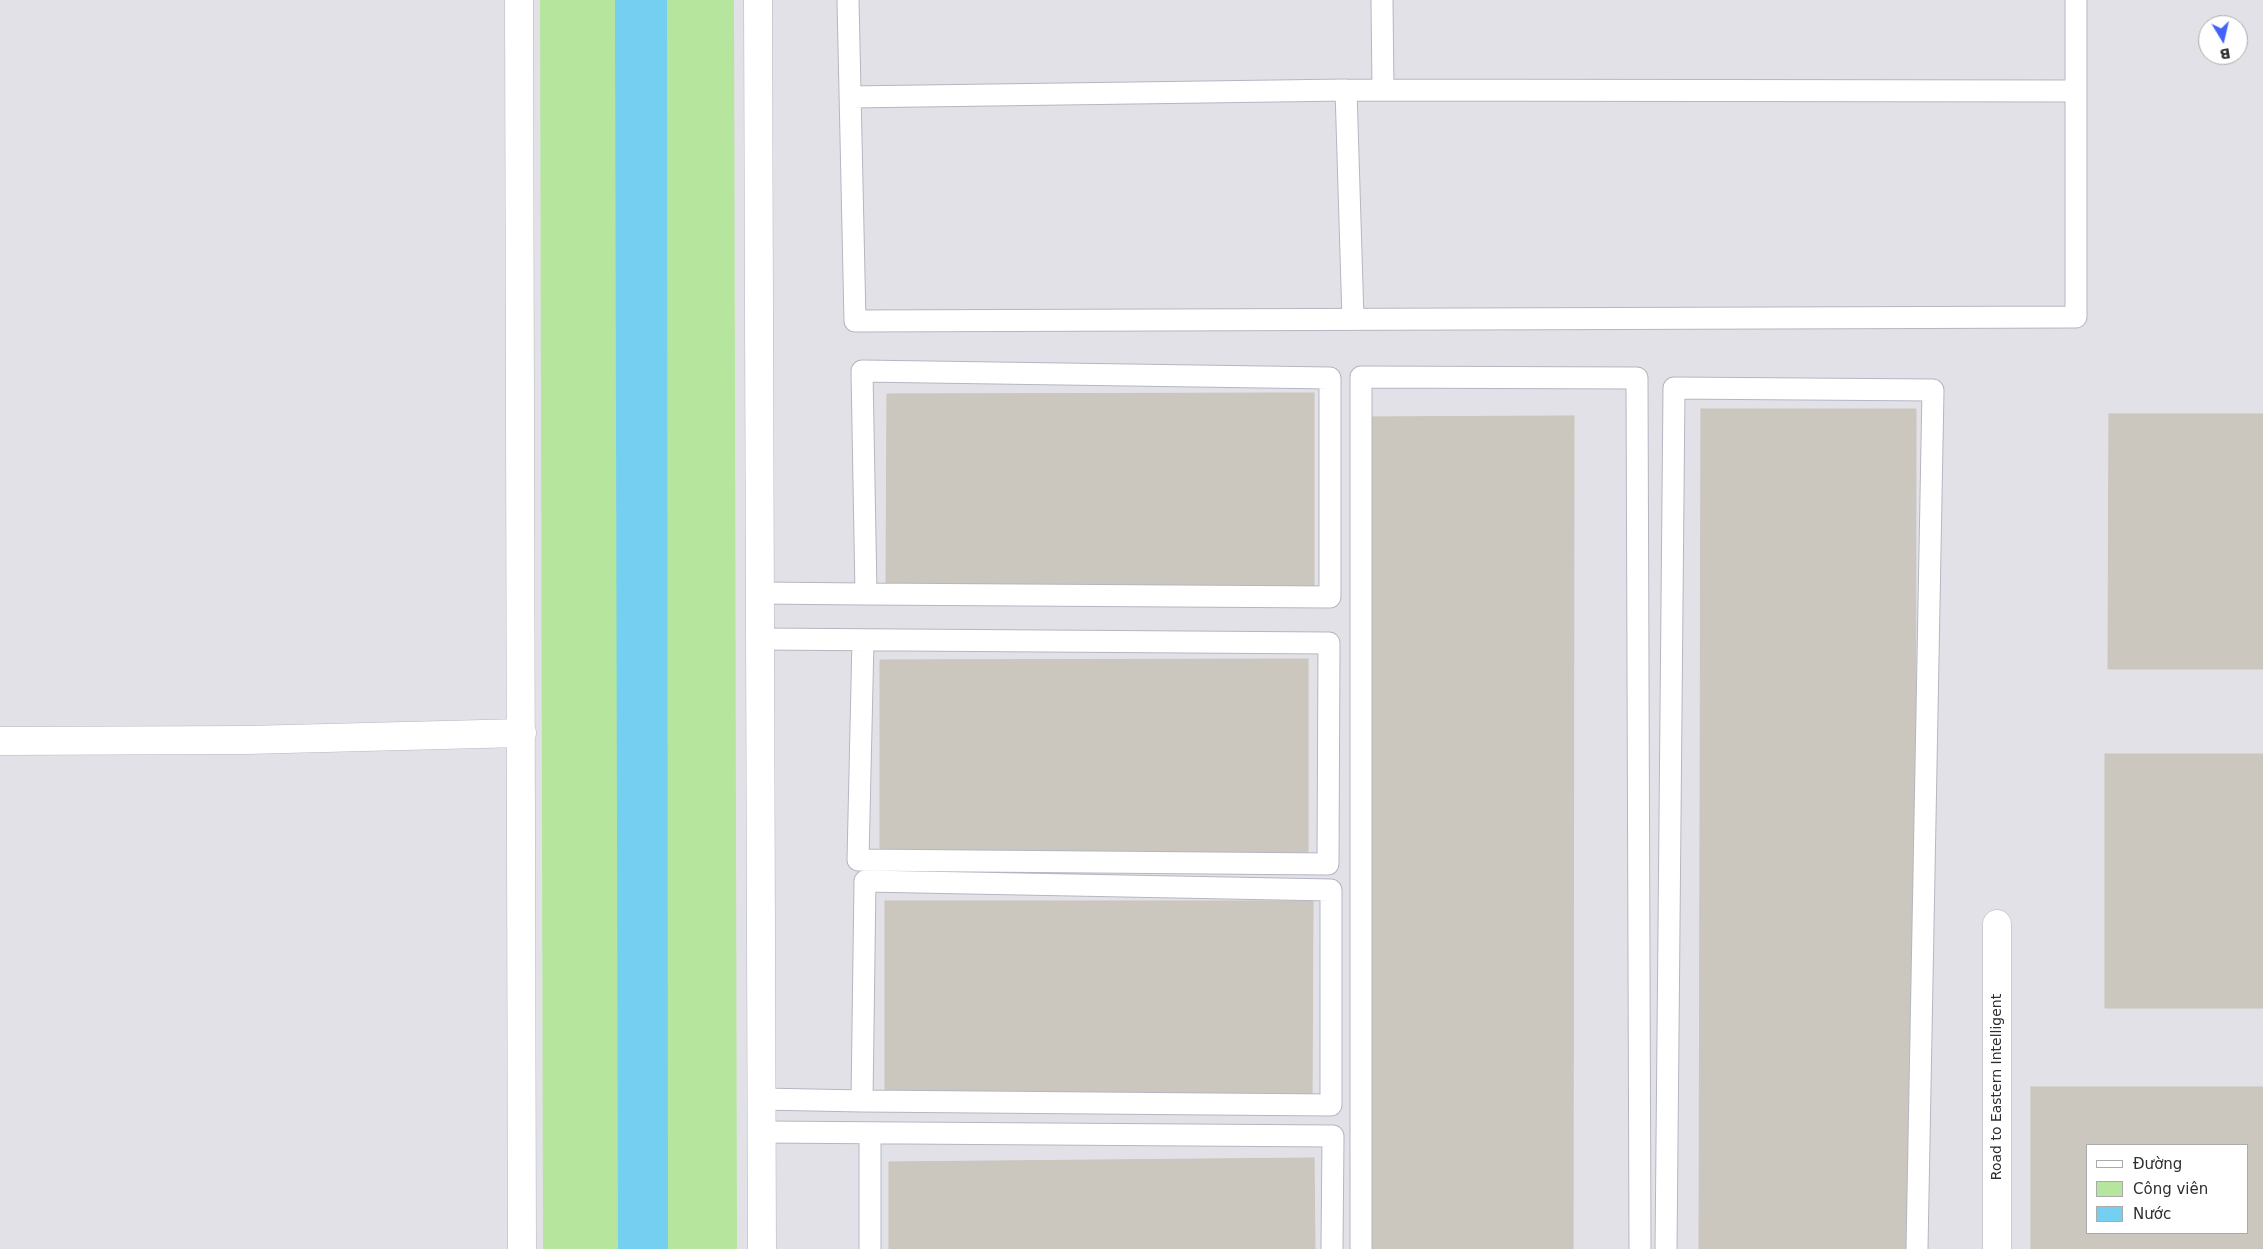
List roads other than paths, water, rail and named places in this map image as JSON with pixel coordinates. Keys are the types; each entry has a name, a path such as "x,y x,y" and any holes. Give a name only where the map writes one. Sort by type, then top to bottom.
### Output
{"main road":[{"path":"519,0 522,1249"},
{"path":"758,0 762,1249"},
{"path":"0,741 247,740 522,733"},
{"name":"Road to Eastern Intelligent","path":"1997,924 1997,1249"}],"lane":[{"path":"848,0 855,321 2076,317 2076,0"},
{"path":"1382,0 1383,90"},
{"path":"850,97 1346,90 2076,91"},
{"path":"1346,90 1353,319"},
{"path":"760,593 866,594 1330,597 1330,378 862,371 866,594"},
{"path":"1361,1249 1361,377 1637,378 1640,1249"},
{"path":"1666,1249 1674,388 1933,390 1917,1249"},
{"path":"760,639 1329,643 1328,864 858,860 863,640"},
{"path":"762,1099 862,1101 1331,1104 1331,890 865,882 862,1101"},
{"path":"762,1132 1333,1136 1332,1249"},
{"path":"870,1133 870,1249"}],"water":[{"path":"615,0 667,0 668,1249 618,1249"}]}
